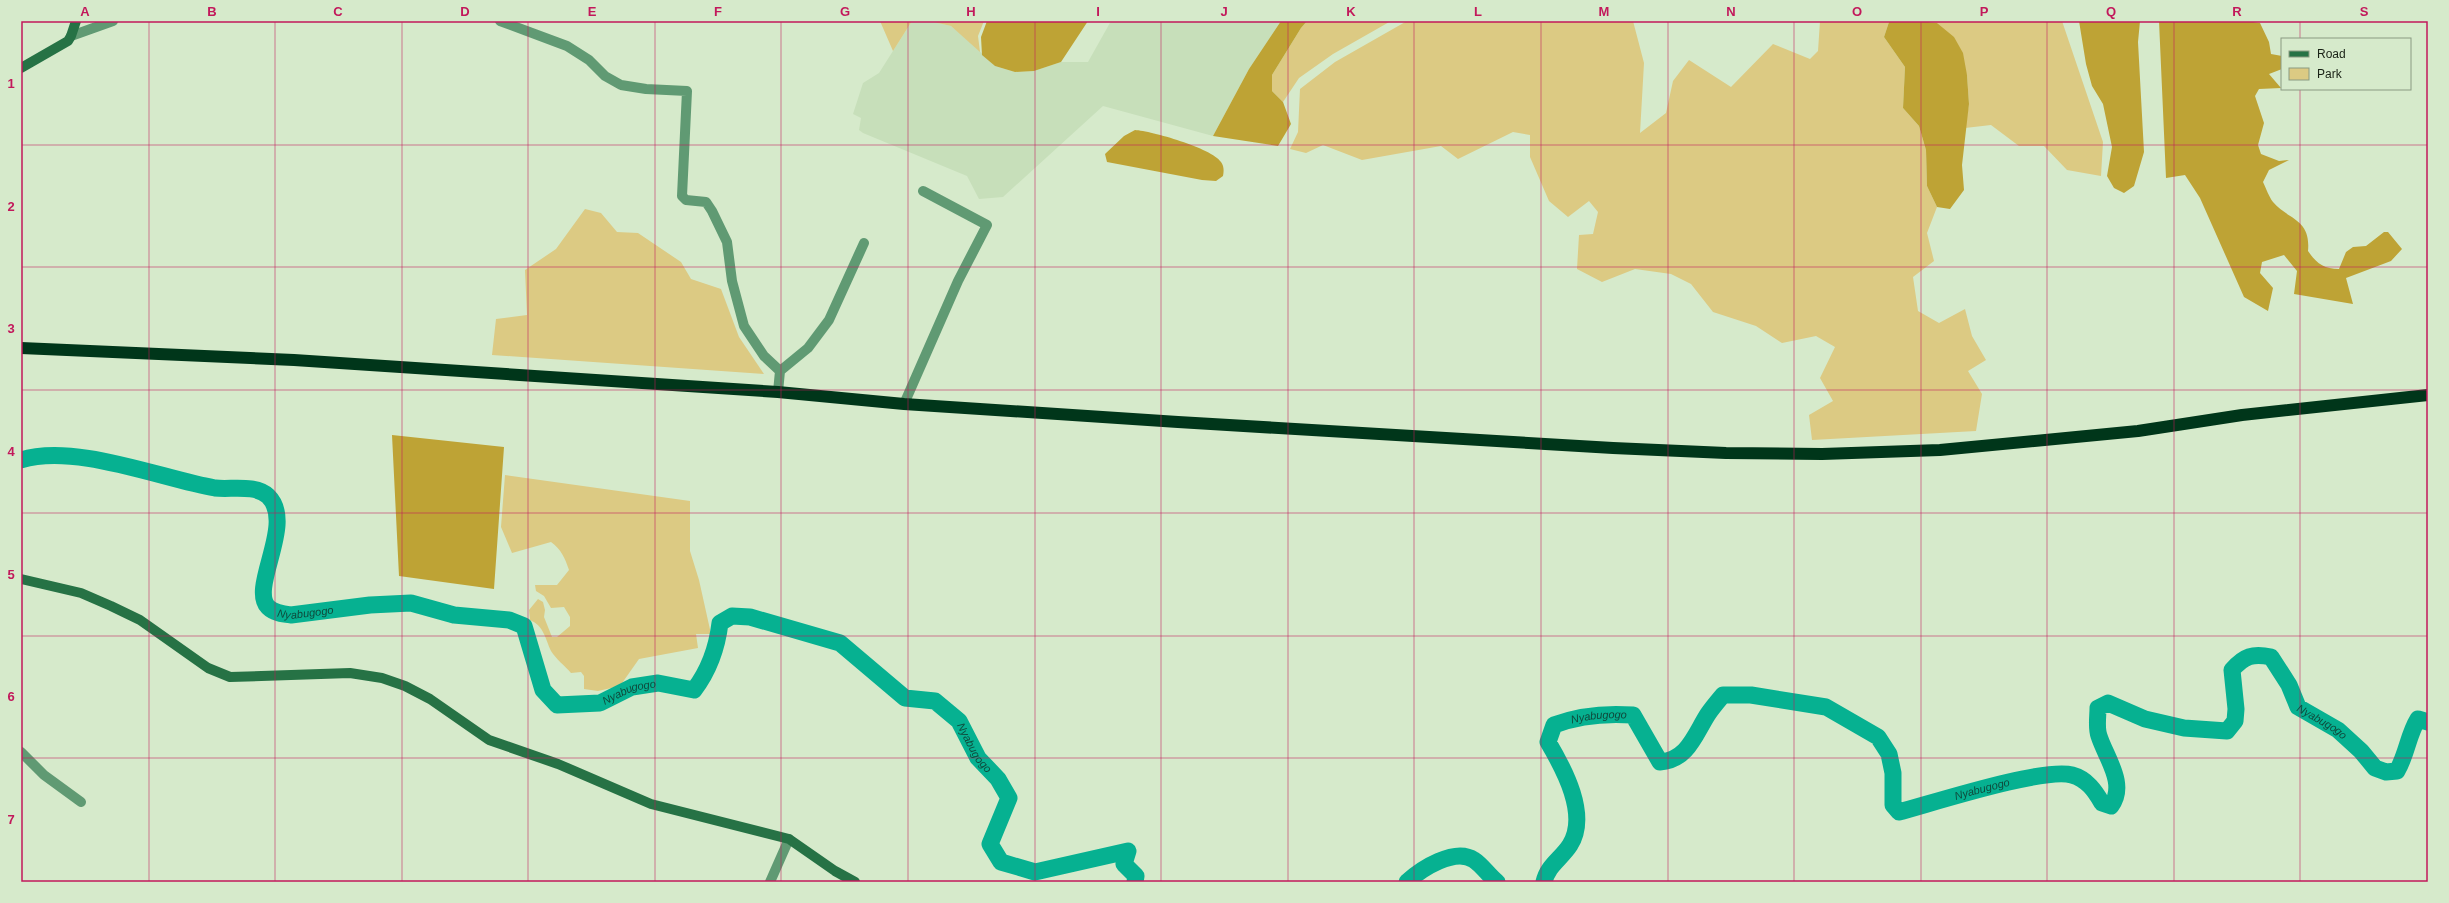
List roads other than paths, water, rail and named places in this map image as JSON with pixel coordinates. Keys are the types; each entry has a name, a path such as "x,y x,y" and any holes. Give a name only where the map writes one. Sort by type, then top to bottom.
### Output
{"highway":[{"path":"21,348 294,360 778,392 904,404 1613,448 1822,454 1940,450 2052,441 2138,431 2249,414 2428,395"}],"main road":[{"path":"21,68 60,45 71,36 76,21"},
{"path":"21,579 81,593 112,606 140,620 208,668 230,677 350,673 382,678 405,686 430,699 489,740 558,764 651,804 789,839 835,871 856,882"}],"street":[{"path":"71,36 113,21"},
{"path":"500,21 567,46 589,60 605,76 621,85 646,89 687,91 682,196 686,200 706,202 710,205 727,242 732,281 744,326 764,356 780,371"},
{"path":"904,404 958,281 987,225 923,192"},
{"path":"778,392 780,371 808,348 829,320 864,243"},
{"path":"21,752 44,775 81,802"},
{"path":"770,882 789,839"}],"waterway":[{"name":"Nyabugogo","path":"21,460 42,456 66,456 91,459 215,488 242,488 263,492 268,496 275,508 277,522 275,538 264,585 264,598 270,609 279,613 291,615 370,605 411,603 454,615 509,620 524,626 543,690 557,705 600,703 632,687 658,683 694,690 700,682 712,658 720,623 732,616 750,617 840,643 905,698 935,701 959,721 978,758 998,779 1009,798 990,844 1001,862 1035,872 1128,851 1124,864 1136,876 1135,882"},
{"name":"Nyabugogo","path":"1544,882 1548,871 1570,845 1575,833 1577,820 1576,806 1572,792 1561,765 1548,742 1554,725 1583,717 1612,714 1633,715 1660,762 1670,760 1690,745 1703,722 1723,695 1751,695 1826,707 1878,737 1889,754 1893,773 1893,805 1899,812 1988,787 2038,776 2058,774 2072,775 2082,779 2093,790 2102,803 2111,806 2117,789 2116,780 2114,771 2098,733 2098,708 2108,703 2145,719 2184,728 2227,731 2235,721 2236,709 2232,670 2236,665 2245,659 2259,655 2271,657 2289,685 2298,707 2338,730 2361,751 2375,768 2386,772 2397,771 2418,719 2428,722"},
{"name":"Nyabugogo","path":"1407,882 1429,866 1439,861 1457,856 1474,860 1497,882"}]}
